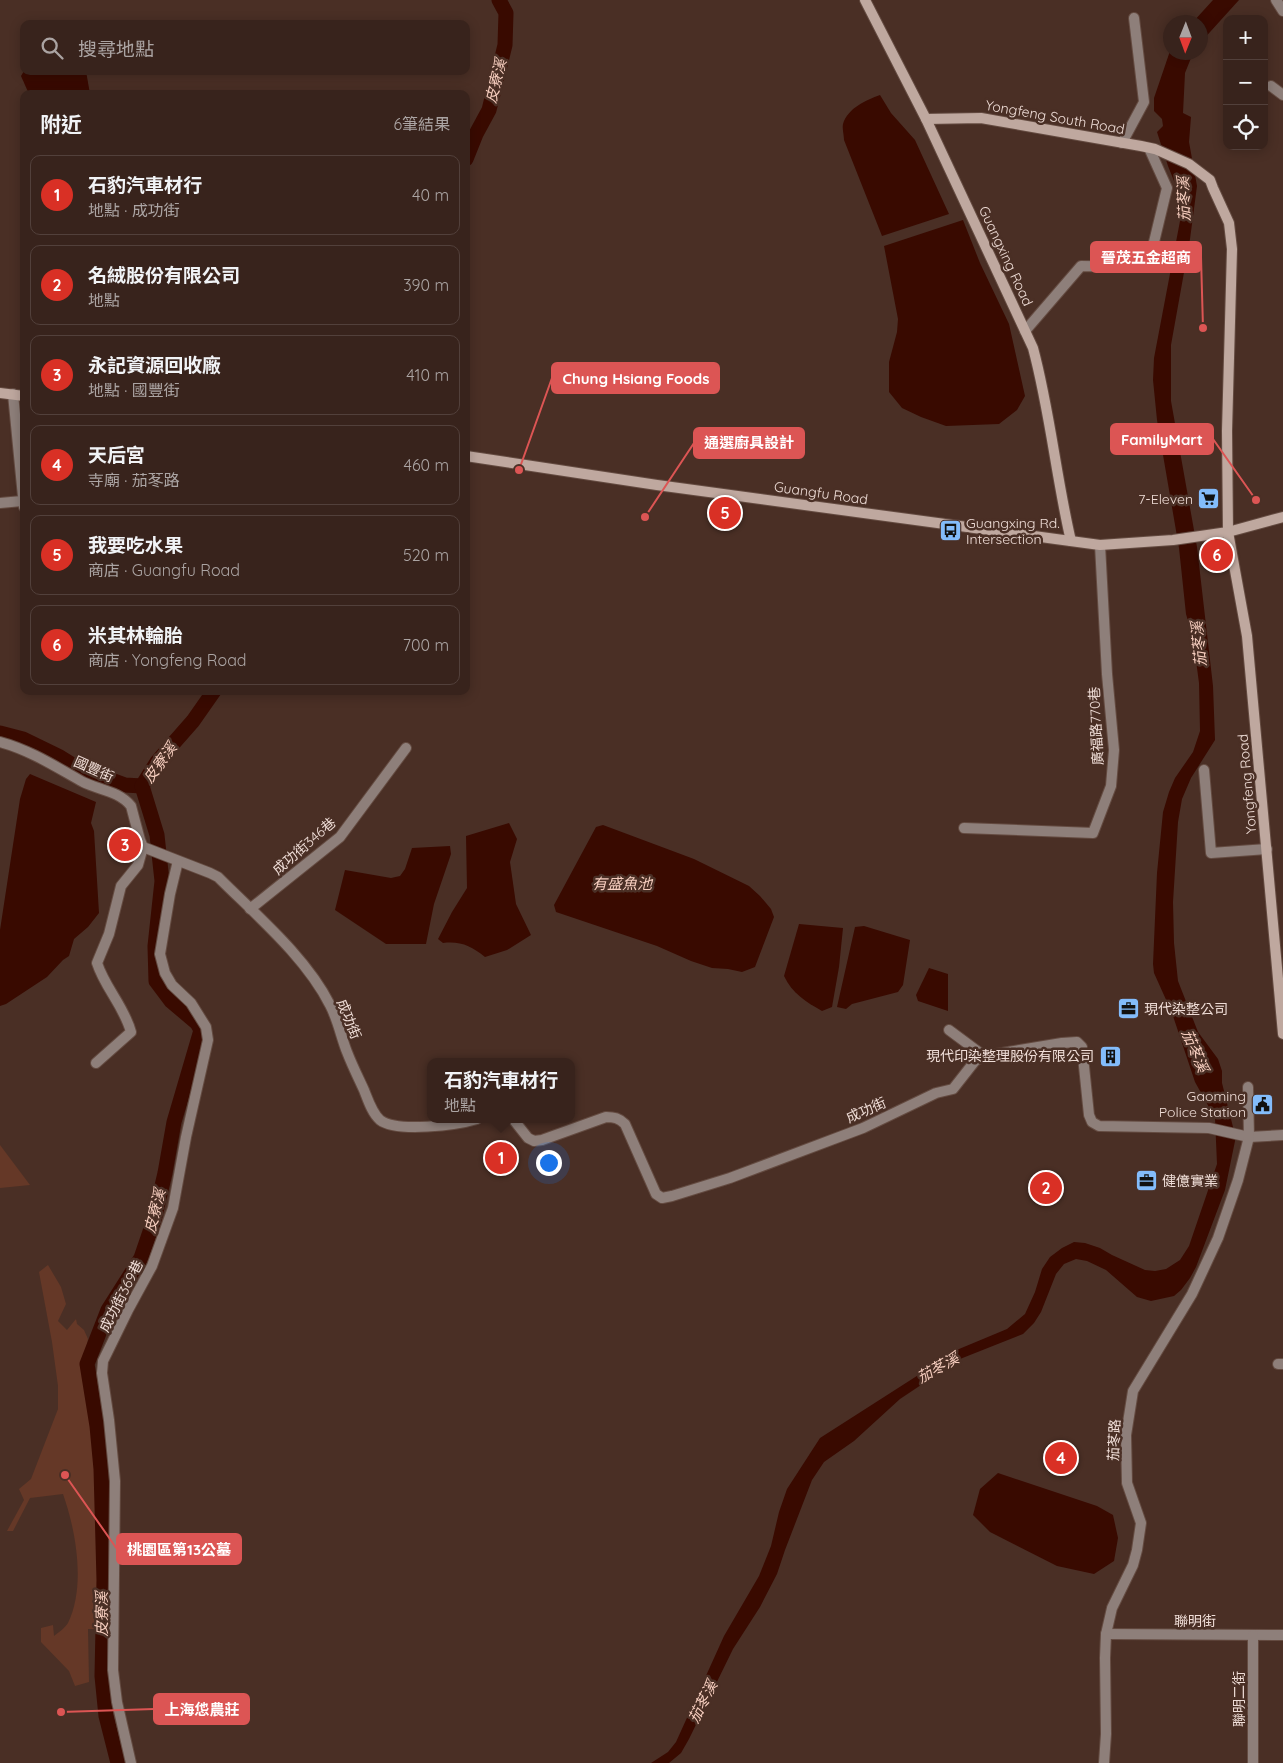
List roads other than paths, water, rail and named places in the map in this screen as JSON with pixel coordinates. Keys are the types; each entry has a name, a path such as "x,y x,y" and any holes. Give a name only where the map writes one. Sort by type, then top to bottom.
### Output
{"street":[{"name":"Guangxing Road","path":"866,0 926,119 1033,348 1041,378 1058,482 1071,541"},
{"path":"1276,0 1283,11"},
{"path":"1122,143 1144,102 1134,18"},
{"path":"1271,86 1283,96"},
{"name":"Yongfeng South Road","path":"926,119 981,118 1149,148 1190,164 1210,180 1229,223 1231,237 1227,438 1228,532"},
{"path":"1025,330 1081,266 1148,267 1167,188 1149,148"},
{"path":"0,393 20,395"},
{"path":"13,394 20,471"},
{"name":"Guangfu Road","path":"470,457 657,485 1100,546 1173,540 1228,532"},
{"path":"0,503 20,504"},
{"path":"1228,532 1283,516"},
{"name":"Yongfeng Road","path":"1228,532 1247,636 1267,849 1280,950 1283,1034"},
{"name":"廣福路770巷","path":"964,828 1093,833 1111,786 1114,750 1107,674 1100,546"},
{"name":"國豐街","path":"0,742 33,754 84,783 116,794 127,801 145,848"},
{"name":"成功街346巷","path":"250,909 340,837 406,748"},
{"path":"1204,770 1211,853 1267,849"},
{"path":"96,1062 131,1032 128,1019 101,975 97,963 110,934 122,886 138,865 145,848"},
{"name":"成功街","path":"145,848 210,873 218,878 295,956 311,975 330,1006 347,1052 374,1113 382,1121 401,1127 428,1127 460,1123"},
{"name":"成功街369巷","path":"131,1763 117,1702 114,1670 115,1480 102,1373 104,1361 128,1310 152,1266 173,1208 186,1137 208,1040 206,1027 191,1003 172,985 160,954 170,894 178,861"},
{"path":"949,1030 984,1056 1077,1042 1082,1047 1089,1115 1092,1122 1100,1126 1214,1129 1249,1137 1283,1136"},
{"name":"成功街","path":"516,1123 528,1138 534,1141 542,1140 606,1117 614,1117 621,1120 625,1124 656,1194 662,1198 730,1178 862,1128 936,1093 952,1089 975,1061 984,1056"},
{"name":"茄苳路","path":"1104,1763 1106,1734 1106,1634 1112,1608 1133,1565 1141,1524 1127,1483 1126,1435 1133,1391 1196,1286 1221,1230 1238,1180 1249,1137 1248,1087"},
{"name":"聯明街","path":"1106,1634 1283,1635"},
{"name":"聯明二街","path":"1253,1635 1253,1763"}],"water":[{"path":"1213,0 1239,0 1225,15 1223,15 1223,18 1208,34 1208,15 1199,15"},
{"name":"茄苳溪","path":"1167,60 1190,60 1185,73 1183,113 1191,117 1189,142 1197,186 1190,239 1171,345 1171,401 1197,547 1213,686 1215,740 1191,778 1182,799 1178,822 1173,902 1174,943 1178,981 1198,1032 1218,1059 1222,1071 1222,1083 1235,1141 1225,1190 1196,1267 1181,1290 1174,1296 1151,1301 1137,1297 1106,1270 1087,1261 1076,1259 1064,1264 1056,1274 1041,1312 1034,1323 1023,1334 960,1359 900,1399 854,1441 824,1462 812,1480 777,1574 760,1607 733,1649 681,1753 669,1763 651,1763 668,1752 676,1742 724,1636 759,1576 771,1546 787,1489 820,1438 959,1349 1007,1329 1025,1314 1035,1292 1042,1269 1050,1257 1074,1242 1100,1248 1145,1270 1166,1269 1180,1260 1189,1246 1217,1164 1215,1118 1195,1082 1172,1013 1154,973 1153,964 1157,873 1163,812 1175,778 1193,752 1200,731 1199,683 1193,638 1186,614 1179,548 1157,420 1153,380 1154,358 1180,221 1178,191 1157,132 1163,126 1162,119 1154,111 1154,98"},
{"path":"87,75 89,90 27,90 21,76"},
{"path":"880,95 891,113 915,140 949,214 882,236 844,140 843,127 845,118 853,109 863,102"},
{"path":"963,220 980,263 1009,324 1025,396 1017,410 999,424 946,426 902,408 889,392 889,362 897,332 898,319 884,246"},
{"path":"30,774 96,802 91,823 94,831 99,913 88,927 74,939 69,956 47,977 0,1006 0,930 20,799 26,779"},
{"path":"509,823 517,839 510,862 516,904 531,935 507,950 485,957 466,945 443,943 438,939 467,888 466,836"},
{"name":"有盛魚池","path":"603,825 694,859 749,886 760,896 771,909 774,917 755,967 742,972 712,968 657,946 556,912 554,905 596,827"},
{"path":"450,846 451,854 434,904 426,944 386,944 335,910 345,870 391,878 400,876 405,869 412,848"},
{"path":"799,924 843,928 832,1007 822,1011 800,996 784,976"},
{"path":"864,926 910,940 903,985 898,992 852,1004 846,1009 837,1007 855,927"},
{"path":"929,968 948,974 948,1011 918,1001 916,995"},
{"path":"998,1473 1097,1506 1113,1515 1118,1538 1114,1561 1094,1574 1057,1566 990,1532 973,1515 980,1489"}],"waterway":[{"name":"皮寮溪","path":"470,149 489,110 505,45 506,13 499,0"},
{"name":"皮寮溪","path":"142,786 157,762 193,721 211,695"},
{"path":"0,733 23,739 60,757 84,772 125,785 142,786"},
{"name":"皮寮溪","path":"118,1763 106,1716 102,1676 104,1580 101,1469 97,1426 87,1364 108,1310 141,1258 154,1220 174,1122 201,1030 197,1023 171,1001 156,981 155,946 162,881 157,835 142,786"}],"place":[{"name":"晉茂五金超商","path":"1203,328"},
{"name":"Chung Hsiang Foods","path":"519,470"},
{"name":"7-Eleven","path":"1209,499"},
{"name":"FamilyMart","path":"1256,500"},
{"name":"我要吃水果","path":"725,513"},
{"name":"通選廚具設計","path":"645,517"},
{"name":"Guangxing Rd. Intersection","path":"950,531"},
{"name":"米其林輪胎","path":"1217,555"},
{"name":"永記資源回收廠","path":"125,845"},
{"name":"現代染整公司","path":"1128,1009"},
{"name":"現代印染整理股份有限公司","path":"1110,1056"},
{"name":"Gaoming Police Station","path":"1262,1104"},
{"name":"石豹汽車材行","path":"501,1158"},
{"name":"健億實業","path":"1146,1181"},
{"name":"名絨股份有限公司","path":"1046,1188"},
{"name":"天后宮","path":"1061,1458"},
{"name":"桃園區第13公墓","path":"65,1475"},
{"name":"上海怹農莊","path":"61,1712"}]}
